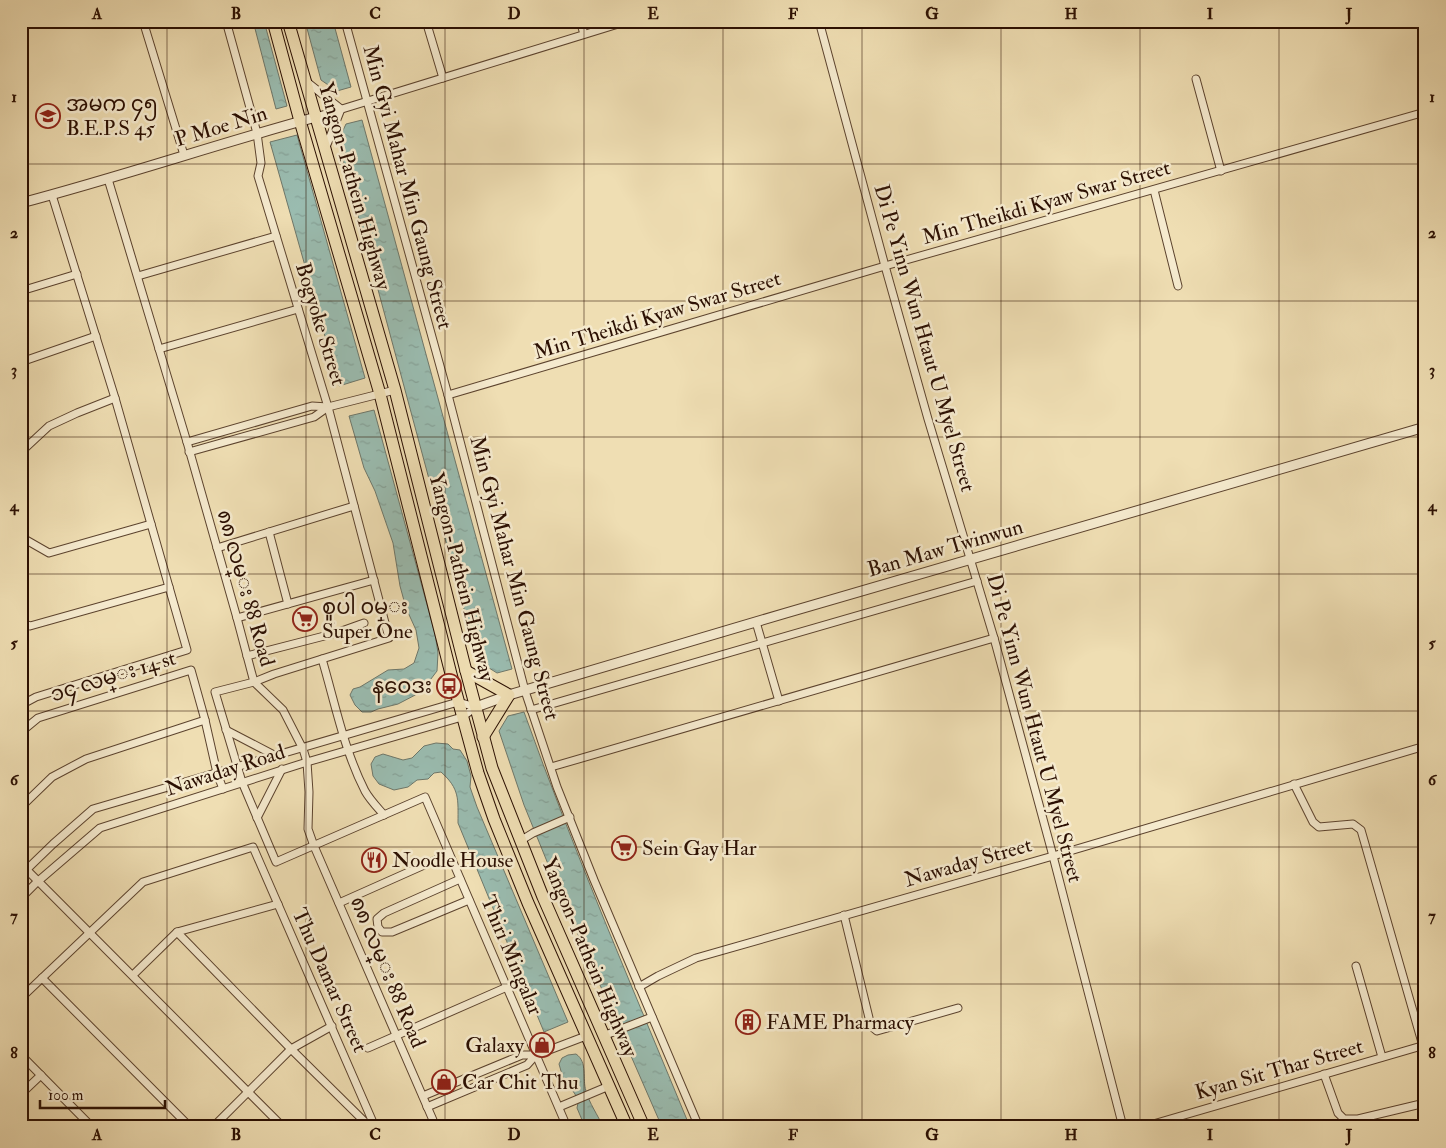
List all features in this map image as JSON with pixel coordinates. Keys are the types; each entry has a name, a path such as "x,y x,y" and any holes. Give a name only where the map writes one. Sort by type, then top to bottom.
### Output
{"main road":[{"name":"Yangon-Pathein Highway","path":"273,21 300,121 380,394 458,702 478,773 494,819 528,903 627,1127"},
{"name":"Yangon-Pathein Highway","path":"288,21 395,390 492,768 542,897 644,1127"},
{"path":"466,671 509,695 483,737"}],"street":[{"path":"143,21 184,155"},
{"name":"Min Gyi Mahar Min Gaung Street","path":"345,21 448,395 525,691 568,818 639,987 650,1018 699,1127"},
{"path":"426,21 442,78"},
{"path":"580,21 584,34"},
{"path":"316,117 628,21"},
{"name":"Di Pe Yinn Wun Htaut U Myel Street","path":"819,21 928,418 994,638 1123,1127"},
{"name":"Bogyoke Street","path":"229,22 257,133 261,163 258,176 328,407 389,638 322,659"},
{"path":"1196,79 1221,171"},
{"path":"305,80 341,109"},
{"path":"324,150 341,109"},
{"name":"Min Theikdi Kyaw Swar Street","path":"448,395 885,266 1425,112"},
{"name":"P Moe Nin","path":"21,203 316,117"},
{"name":"၈၈ လမ္း 88 Road","path":"108,178 217,548 254,682 283,710 302,748 307,762 310,792 308,829 314,846 436,1127"},
{"path":"1154,190 1178,286"},
{"path":"21,705 36,697 187,650 115,398 52,195"},
{"path":"138,276 276,236"},
{"path":"21,290 76,274"},
{"path":"159,349 298,309"},
{"path":"21,362 96,336"},
{"path":"186,442 312,406 328,407 395,390"},
{"path":"21,452 49,426 77,412 115,398"},
{"path":"189,452 314,417 328,407"},
{"name":"Ban Maw Twinwun","path":"476,707 509,695 756,622 1425,427"},
{"path":"217,548 354,506"},
{"path":"21,537 49,553 151,524"},
{"path":"269,532 288,604"},
{"path":"237,618 374,580"},
{"path":"532,710 977,581"},
{"path":"21,622 30,626 169,587"},
{"path":"756,622 779,701"},
{"path":"247,656 336,633 364,623"},
{"path":"551,768 994,638"},
{"path":"322,659 355,770 366,793 384,815 276,862 242,782 215,692 254,682 322,659"},
{"name":"၁၄ လမ္း 14 st","path":"21,732 38,718 191,670 205,720"},
{"path":"458,702 476,707"},
{"name":"Nawaday Road","path":"24,872 93,809 458,702"},
{"name":"Nawaday Road","path":"21,898 100,828 282,769 462,717 476,707"},
{"path":"21,807 52,777 86,759 205,720 217,773 223,789"},
{"path":"226,730 276,756"},
{"name":"Nawaday Street","path":"639,987 696,958 1053,856 1425,746"},
{"path":"257,818 282,769"},
{"path":"1294,784 1313,822 1319,827 1353,824 1361,830 1424,1046"},
{"name":"Thiri Mingalar","path":"384,815 425,797 566,1125"},
{"path":"520,841 533,833 568,818"},
{"name":"Thu Damar Street","path":"91,933 143,882 253,847 375,1127"},
{"path":"339,903 450,854"},
{"path":"21,864 24,872 38,881 91,933 283,1127"},
{"path":"460,879 384,913 378,919 378,927 382,932 392,932 469,900"},
{"path":"133,975 177,932 278,904"},
{"path":"844,916 871,1026 877,1031 958,1008"},
{"path":"177,932 370,1127"},
{"path":"21,998 91,933"},
{"path":"1356,966 1382,1057"},
{"path":"42,978 190,1127"},
{"path":"368,1048 507,987"},
{"path":"603,1036 650,1018"},
{"path":"213,1127 291,1048 332,1026"},
{"path":"422,1096 522,1055 536,1055 586,1036"},
{"name":"Kyan Sit Thar Street","path":"1143,1127 1424,1046"},
{"path":"21,1055 92,1127"},
{"path":"427,1107 527,1065 536,1055"},
{"path":"1324,1074 1338,1113 1344,1119 1358,1120 1425,1103"},
{"path":"21,1094 41,1075"},
{"path":"475,1075 480,1085"},
{"path":"559,1107 609,1086"},
{"path":"557,1127 566,1125"}],"water":[{"path":"253,21 264,21 287,106 276,109"},
{"path":"305,21 333,21 351,87 337,91 321,80"},
{"path":"362,120 512,669 497,673 478,661 338,141 346,124"},
{"path":"297,135 365,378 339,386 270,142"},
{"path":"374,410 435,634 438,653 437,671 421,692 398,704 371,712 362,712 355,705 350,695 353,689 360,687 388,670 404,669 414,663 419,648 416,630 406,608 400,586 393,543 375,491 364,468 349,416"},
{"path":"524,712 583,868 690,1127 662,1127 559,891 524,805 499,731 508,716"},
{"path":"436,743 448,744 453,749 460,750 467,761 471,776 470,787 477,807 568,1022 544,1032 458,823 457,795 452,784 441,772 434,773 428,779 417,780 408,787 394,790 379,784 373,776 371,764 375,757 383,754 403,760 412,758 424,746"},
{"path":"576,1054 582,1061 587,1095 603,1127 585,1127 577,1108 578,1103 575,1094 563,1078 559,1064 562,1058"}],"place":[{"name":"အမက ၄၅ B.E.P.S 45","path":"48,116"},
{"name":"စူပါ ၀မ္း Super One","path":"305,619"},
{"name":"နဝေဒး","path":"449,686"},
{"name":"Sein Gay Har","path":"624,848"},
{"name":"Noodle House","path":"374,860"},
{"name":"FAME Pharmacy","path":"748,1022"},
{"name":"Galaxy","path":"542,1045"},
{"name":"Car Chit Thu","path":"444,1082"}]}
